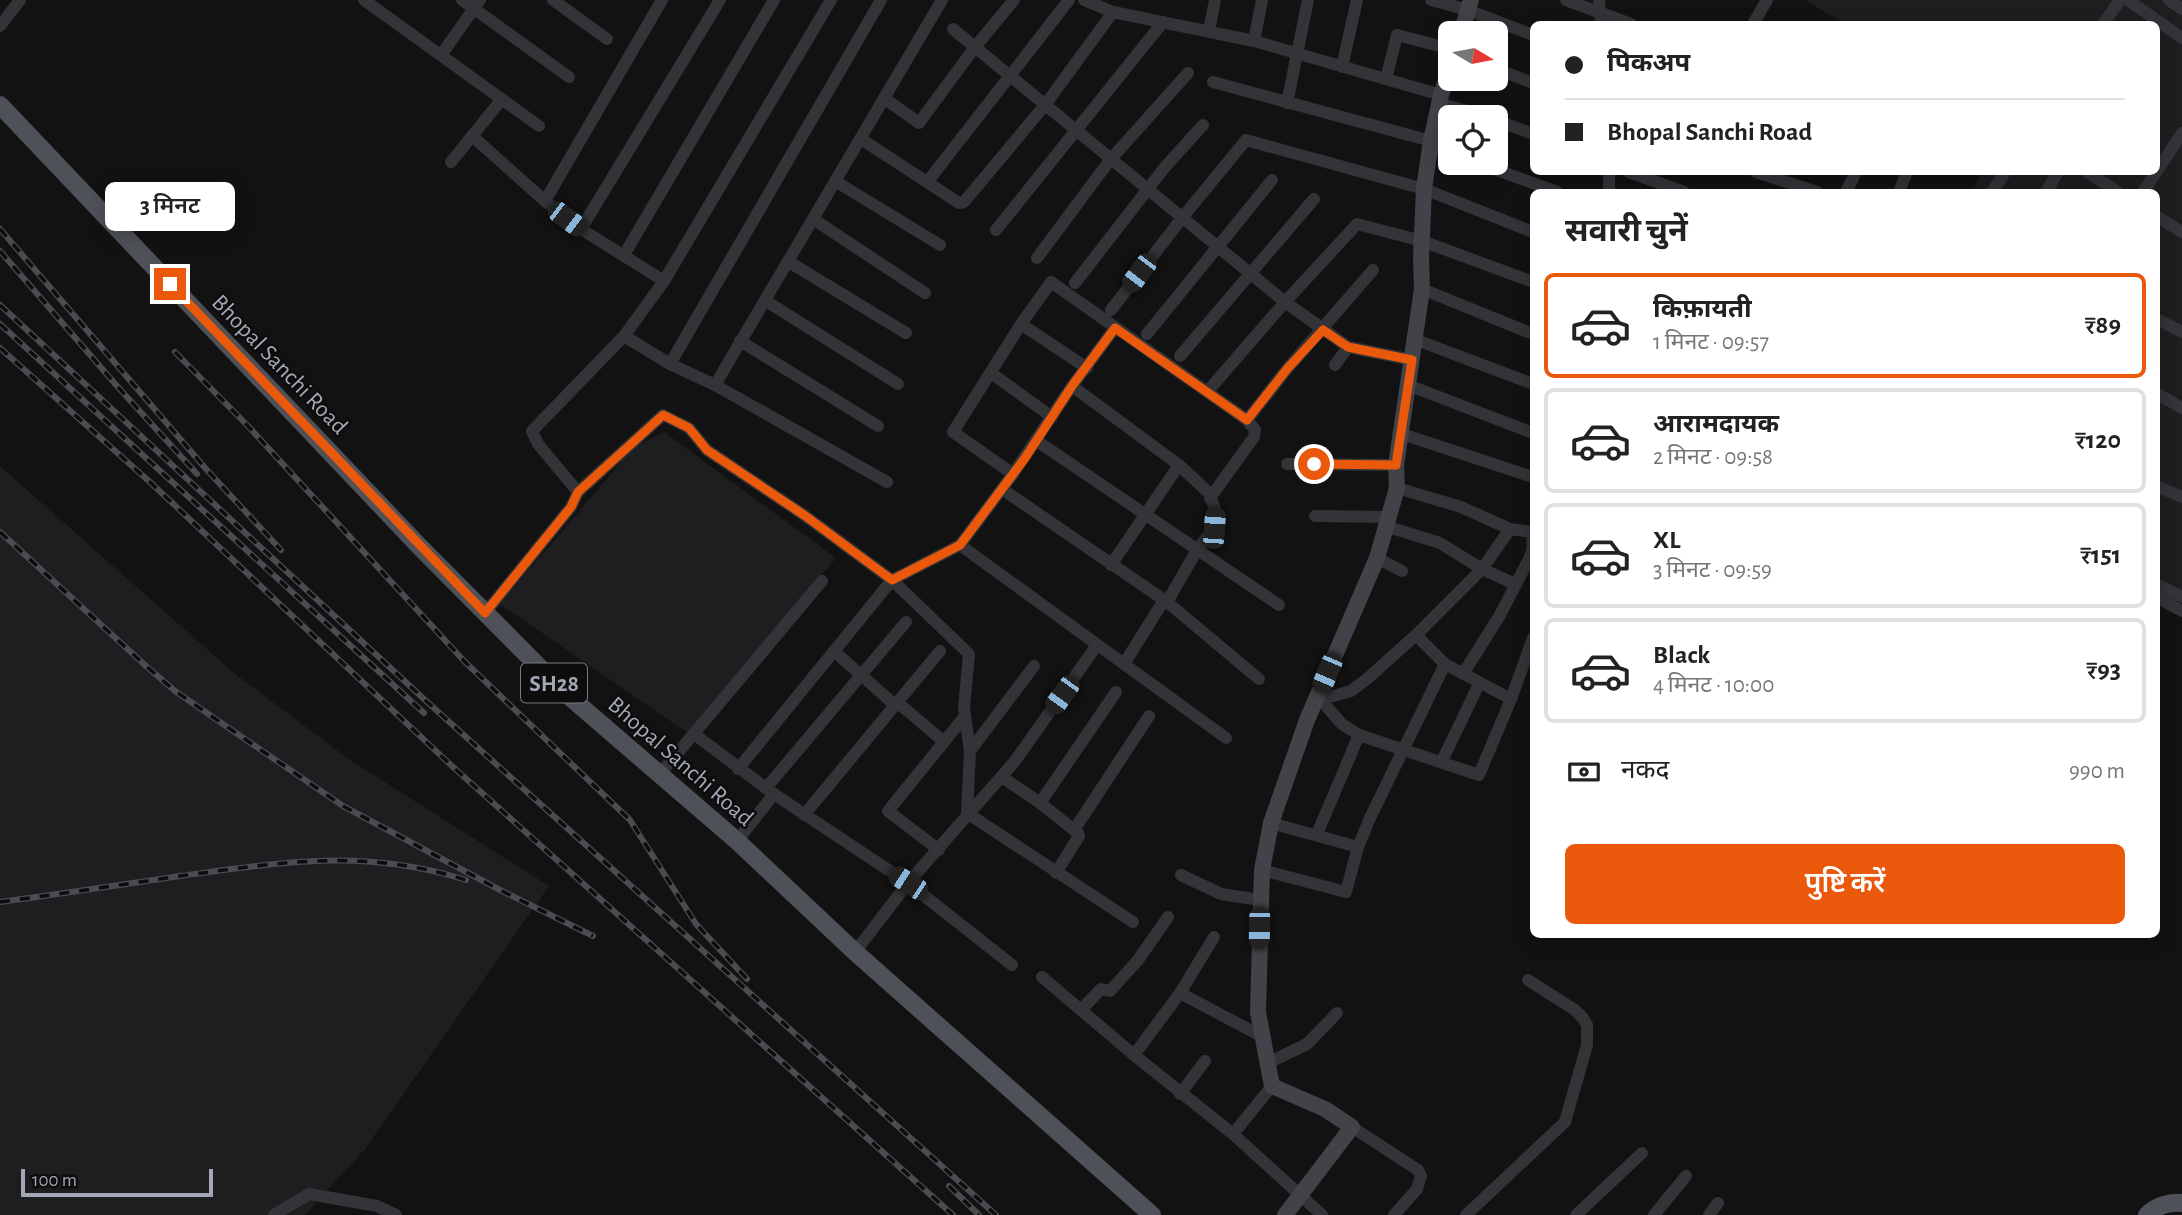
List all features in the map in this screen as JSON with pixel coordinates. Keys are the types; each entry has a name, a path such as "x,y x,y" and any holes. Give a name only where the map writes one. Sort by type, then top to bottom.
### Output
{"main road":[{"name":"Bhopal Sanchi Road","path":"0,105 485,613 563,691 737,841 855,952 1153,1215"},
{"path":"2147,1215 2153,1209 2179,1199"}],"street":[{"path":"0,26 20,0"},
{"path":"364,0 539,126"},
{"path":"462,0 477,5 569,77"},
{"path":"553,0 607,39"},
{"path":"545,201 662,0"},
{"path":"581,229 720,0"},
{"path":"624,255 774,0"},
{"path":"578,492 538,444 532,432 624,336 664,281 831,0"},
{"path":"670,364 881,0"},
{"path":"715,385 942,0"},
{"path":"884,98 919,123 975,47 1014,0"},
{"path":"928,181 1069,0"},
{"path":"1084,0 1113,12 1254,41 1386,79 1456,105"},
{"path":"1209,31 1215,0"},
{"path":"1254,41 1262,0"},
{"path":"1287,103 1308,0"},
{"path":"1342,67 1357,0"},
{"path":"1431,0 1470,5 1530,34"},
{"path":"1566,0 1623,21"},
{"path":"1755,21 1767,0"},
{"path":"2105,21 2120,0"},
{"path":"2128,0 2154,21"},
{"path":"2169,0 2182,9"},
{"path":"440,55 477,5"},
{"path":"861,139 959,203 964,202 1045,105 1113,12"},
{"path":"996,230 1163,22"},
{"path":"2160,25 2182,38"},
{"path":"953,29 1110,160 1323,330 1348,347 1412,360"},
{"path":"1386,79 1397,35 1438,46"},
{"path":"1037,258 1110,160 1188,73"},
{"path":"1508,74 1530,82"},
{"path":"1213,82 1438,148"},
{"path":"1233,1134 1272,1086 1258,1012 1262,870 1271,823 1317,696 1377,558 1396,488 1396,465 1422,289 1424,189 1430,144 1443,91"},
{"path":"451,162 502,99"},
{"path":"1075,283 1148,188 1203,125"},
{"path":"1508,125 1530,133"},
{"path":"2160,167 2182,134"},
{"path":"472,136 581,229 664,281"},
{"path":"1111,310 1246,140 1424,189 1530,231"},
{"path":"1508,174 1549,189"},
{"path":"1637,175 1676,189"},
{"path":"1765,175 1808,189"},
{"path":"1799,186 1804,175"},
{"path":"2092,175 2113,189"},
{"path":"1147,334 1272,180"},
{"path":"835,181 940,245"},
{"path":"1180,356 1314,199"},
{"path":"2160,218 2182,232"},
{"path":"813,219 925,293"},
{"path":"1207,392 1357,224 1422,241 1530,281"},
{"path":"789,262 906,333"},
{"path":"1247,420 1287,369 1373,270"},
{"path":"1013,474 953,432 1021,324 1051,282 1247,420 1255,430 1254,437 1210,498"},
{"path":"1422,289 1530,333"},
{"path":"765,301 898,384"},
{"path":"2160,321 2182,332"},
{"path":"1021,324 1087,368"},
{"path":"738,769 892,580 960,545 1037,441 1072,386 1115,328"},
{"path":"624,336 670,364 715,385 887,482"},
{"path":"1414,339 1530,383"},
{"path":"740,341 878,426"},
{"path":"1335,365 1348,347"},
{"path":"991,373 1052,417"},
{"path":"1408,385 1530,432"},
{"path":"1072,386 1179,465 1209,493 1215,509 1214,528 1124,664"},
{"path":"2160,395 2182,408"},
{"path":"485,613 571,507 578,492 663,415 689,428 707,450 804,515 892,580 969,654 965,716 970,751 967,813"},
{"path":"1402,434 1530,476"},
{"path":"1037,441 1279,606"},
{"path":"1287,464 1396,465"},
{"path":"1111,565 1179,465"},
{"path":"1396,488 1461,507 1510,529 1530,532"},
{"path":"2160,488 2182,498"},
{"path":"1002,489 1165,601 1259,679"},
{"path":"1315,516 1387,522 1440,543 1482,569 1515,584"},
{"path":"1317,696 1334,696 1351,691 1416,635 1482,569 1510,529"},
{"path":"960,545 1226,738"},
{"path":"1463,674 1500,615 1530,554"},
{"path":"1377,558 1402,571"},
{"path":"660,774 822,581"},
{"path":"2160,586 2182,597"},
{"path":"2160,599 2182,611"},
{"path":"737,841 770,791 906,622"},
{"path":"1416,635 1444,664 1511,699"},
{"path":"855,952 908,883 939,850 967,813 1002,777 1097,645"},
{"path":"1317,696 1342,724 1359,735 1479,775 1530,646"},
{"path":"804,815 940,651"},
{"path":"835,652 943,741"},
{"path":"1262,870 1346,892 1358,848 1444,664"},
{"path":"970,751 1034,666"},
{"path":"1441,761 1479,684"},
{"path":"1040,803 1116,692"},
{"path":"939,850 888,811 965,716"},
{"path":"1074,830 1149,716"},
{"path":"694,734 804,815 908,883 1012,965"},
{"path":"1317,834 1359,735"},
{"path":"1002,777 1078,833 1079,836 1056,873"},
{"path":"967,813 1133,922"},
{"path":"1271,823 1317,834 1358,848"},
{"path":"1181,875 1221,894 1260,900"},
{"path":"1082,1009 1101,989 1110,991 1138,960 1168,917"},
{"path":"1134,1055 1181,993 1214,937"},
{"path":"1042,976 1180,1094 1233,1134 1322,1215"},
{"path":"1466,1215 1565,1122 1587,1045 1587,1026 1582,1017 1528,980"},
{"path":"1181,993 1263,1037"},
{"path":"1268,1063 1307,1044 1337,1013"},
{"path":"1180,1094 1205,1061"},
{"path":"1272,1086 1325,1109 1418,1170 1421,1176 1417,1189 1394,1215"},
{"path":"1285,1215 1352,1128"},
{"path":"1576,1215 1642,1153"},
{"path":"1658,1213 1686,1176"},
{"path":"274,1215 309,1194 377,1206 396,1215"},
{"path":"1709,1215 1718,1203"}],"shaded area":[{"path":"1805,0 2182,0 2182,593 2160,582 2160,189 1974,189 1980,175 2160,175 2160,21 1840,21"},
{"path":"664,432 836,558 689,734 500,604 633,448"},
{"path":"0,466 234,673 350,760 549,886 365,1149 305,1215 0,1215"}],"railway":[{"path":"0,229 206,469 281,550"},
{"path":"0,251 197,474"},
{"path":"0,305 425,700 996,1215"},
{"path":"0,324 424,713"},
{"path":"0,348 151,483 453,767 953,1215"},
{"path":"175,352 247,425 465,662 630,820 696,924 747,979"},
{"path":"0,532 175,691 343,806 593,936"},
{"path":"0,902 254,866 324,861 393,864 466,880"},
{"path":"949,1186 979,1215"}],"route":[{"path":"170,284 485,613 571,507 578,492 663,415 689,428 707,450 804,515 892,580 960,545 1025,458 1072,386 1115,328 1247,420 1287,369 1323,330 1348,347 1412,360 1396,465 1314,464"}]}
